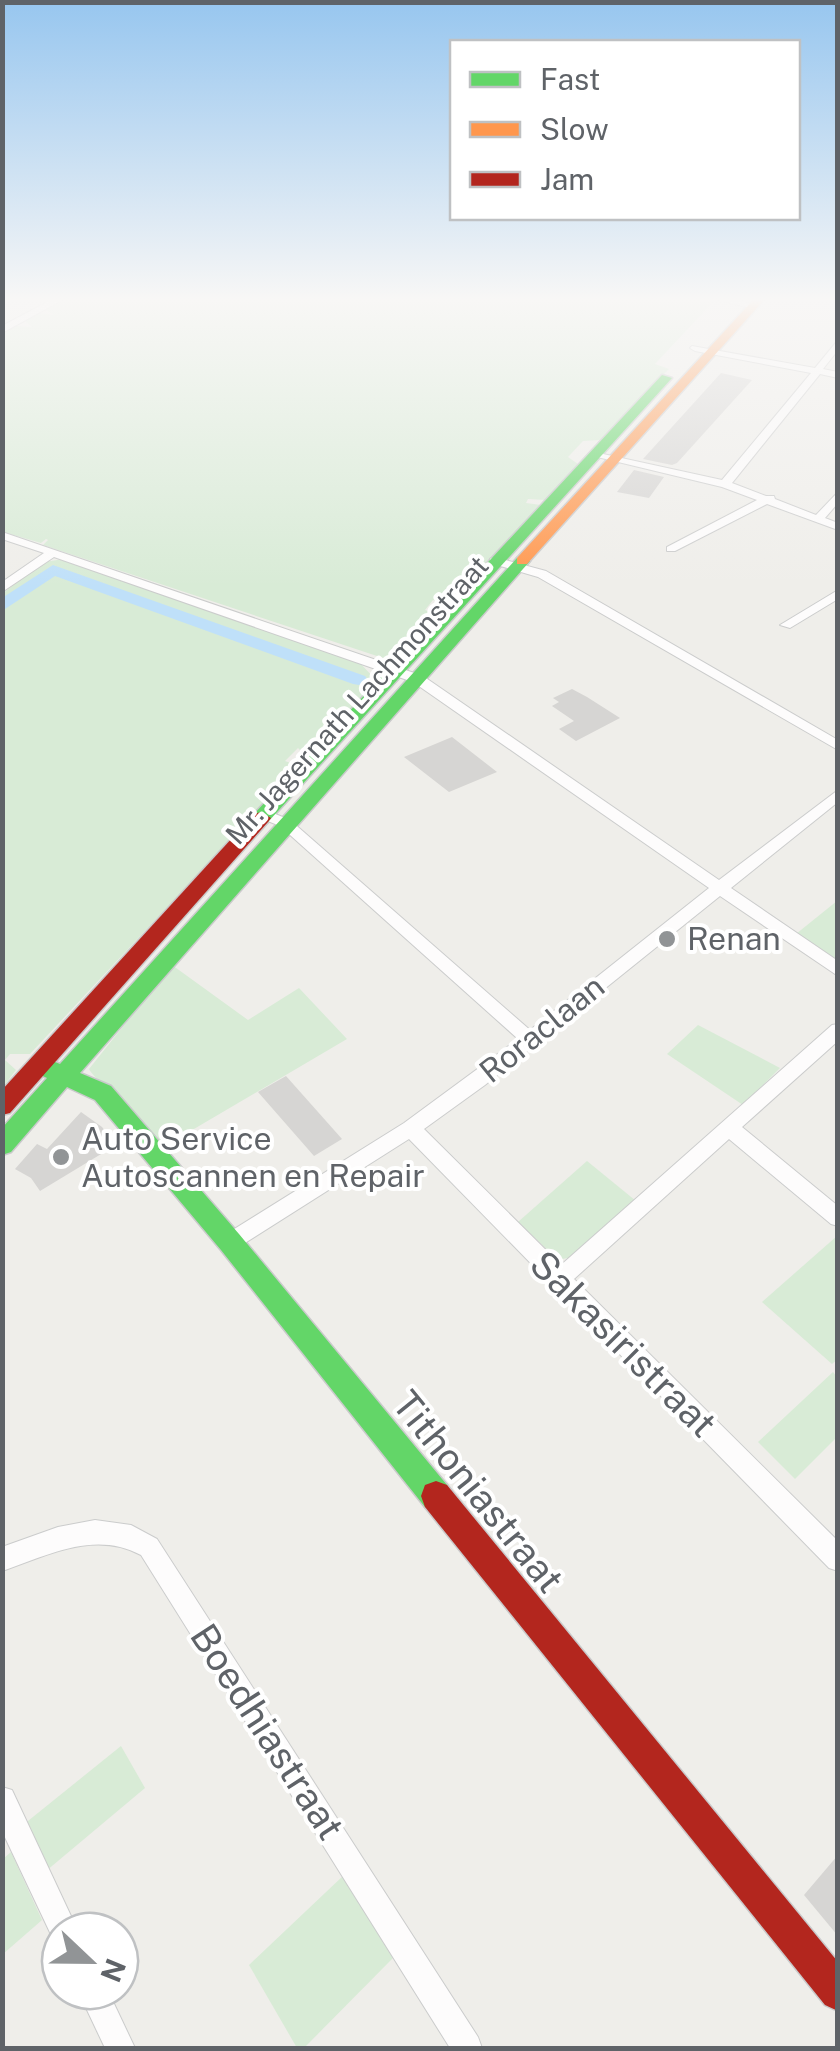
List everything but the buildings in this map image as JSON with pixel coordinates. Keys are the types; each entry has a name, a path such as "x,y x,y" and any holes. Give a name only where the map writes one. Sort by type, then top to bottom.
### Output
{"main road":[{"name":"Mr. Jagernath Lachmonstraat","path":"2,1145 65,1076 394,670 494,561 604,457 662,395"},
{"name":"Mr. Jagernath Lachmonstraat","path":"2,1106 274,818 418,679 518,568 604,457"},
{"name":"Tithoniastraat","path":"40,1064 103,1093 230,1242 838,1992"}],"street":[{"path":"725,484 798,395"},
{"path":"604,457 725,484 838,527"},
{"path":"819,518 838,495"},
{"path":"671,549 770,498"},
{"path":"2,534 418,679 838,970"},
{"path":"2,588 53,552"},
{"path":"494,561 542,574 838,746"},
{"path":"786,625 838,594"},
{"name":"Roraclaan","path":"230,1242 411,1128 529,1040 838,794"},
{"path":"274,818 529,1040"},
{"path":"558,1280 838,1030"},
{"name":"Sakasiristraat","path":"411,1128 838,1559"},
{"path":"731,1129 838,1218"},
{"name":"Boedhiastraat","path":"2,1559 88,1531 118,1530 149,1547 467,2048"},
{"path":"2,1800 55,1911"},
{"path":"102,2011 120,2048"}],"green space":[{"path":"3,395 644,395 600,440 583,441 568,457 578,464 546,500 528,499 526,503 541,505 447,603 433,600 425,610 434,613 393,656 383,658 43,545 46,539 41,543 3,532"},
{"path":"64,559 359,662 376,680 311,753 304,754 298,748 285,761 299,766 30,1054 10,1054 5,1060 16,1070 3,1087 3,593 44,562"},
{"path":"837,901 837,963 796,934"},
{"path":"172,965 248,1020 299,988 347,1039 165,1146 89,1069"},
{"path":"698,1025 780,1068 743,1105 667,1054"},
{"path":"587,1161 636,1201 572,1257 558,1260 518,1222"},
{"path":"837,1236 838,1359 832,1364 762,1302"},
{"path":"833,1372 837,1377 837,1437 795,1479 758,1442"},
{"path":"121,1746 145,1788 46,1871 23,1825"},
{"path":"11,1852 40,1922 3,1954 3,1859"},
{"path":"344,1875 395,1956 304,2048 297,2048 249,1965"}],"waterway":[{"path":"2,606 53,570 359,680"}],"traffic: fast":[{"path":"261,818 651,395"},
{"path":"2,1145 522,561"},
{"path":"40,1065 103,1093 436,1496"}],"traffic: slow":[{"path":"522,561 673,395"}],"traffic: jam":[{"path":"2,1106 261,818"},
{"path":"436,1496 838,1992"}],"place":[{"name":"Renan","path":"667,939"},
{"name":"Auto Service Autoscannen en Repair","path":"61,1157"}]}
